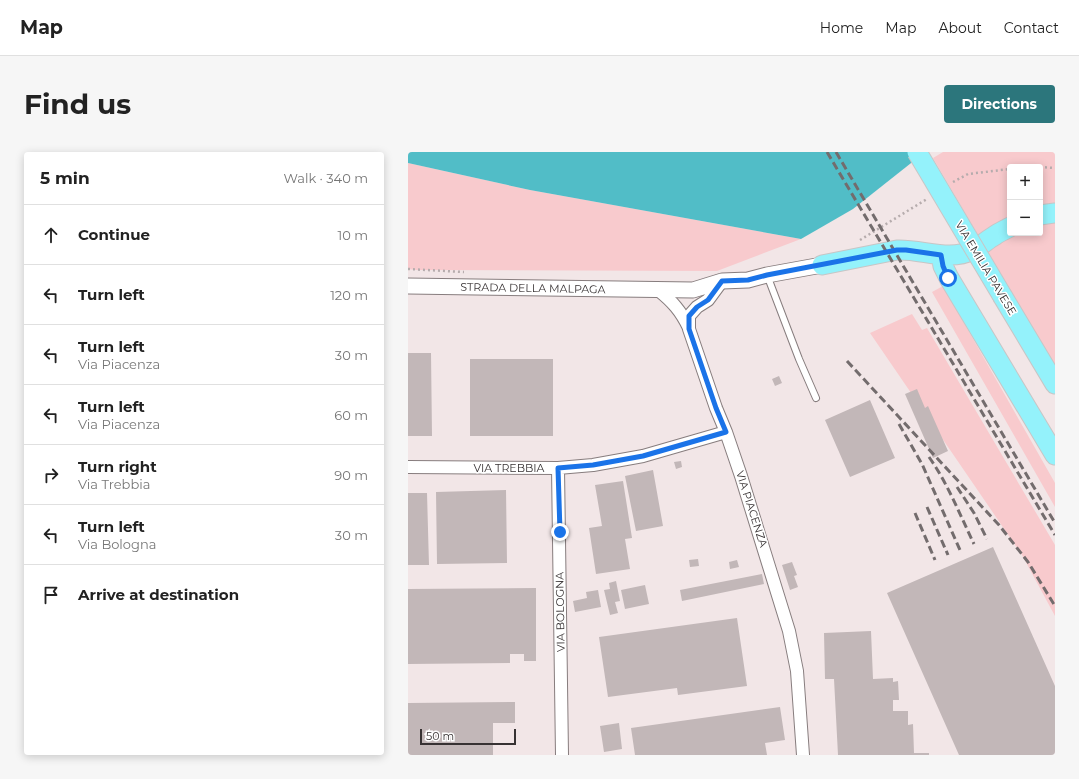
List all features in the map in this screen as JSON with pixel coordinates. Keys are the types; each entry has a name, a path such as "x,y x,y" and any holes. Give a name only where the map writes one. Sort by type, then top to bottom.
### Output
{"main road":[{"name":"VIA EMILIA PAVESE","path":"917,152 1055,384"},
{"path":"1043,215 1055,213"},
{"path":"822,265 897,250 941,255 955,255 974,250 994,235 1007,228"},
{"path":"941,255 943,266 948,278 1055,455"}],"street":[{"name":"STRADA DELLA MALPAGA","path":"408,286 693,290 722,281 748,280 822,265"},
{"path":"689,329 689,316 697,307 708,300 722,281"},
{"name":"VIA PIACENZA","path":"658,290 675,304 683,315 744,484 789,631 798,670 803,755"},
{"name":"VIA TREBBIA","path":"408,467 558,468 593,465 643,456 726,432"},
{"name":"VIA BOLOGNA","path":"558,468 562,755"}],"lane":[{"path":"767,275 799,359 816,398"}],"path":[{"path":"1043,167 1055,168"},
{"path":"948,186 968,174 1007,170"},
{"path":"855,242 928,198"},
{"path":"408,269 471,272"}],"shaded area":[{"path":"943,152 1055,152 1055,367 933,158"},
{"path":"408,163 530,190 801,239 717,271 408,269"},
{"path":"943,286 1055,483 1055,507 932,292"},
{"path":"912,314 922,330 927,328 1055,545 1055,616 1022,555 870,333"}],"water":[{"path":"408,152 925,152 853,209 801,239 530,190 408,163"}],"building":[{"path":"408,353 431,353 432,436 408,436"},
{"path":"470,359 553,359 553,436 470,436"},
{"path":"779,376 782,383 775,386 772,379"},
{"path":"917,389 925,408 928,406 948,451 933,458 905,394"},
{"path":"870,400 895,458 850,477 825,420"},
{"path":"681,461 682,467 676,469 674,462"},
{"path":"653,470 663,526 636,531 625,476"},
{"path":"623,481 632,538 625,539 630,569 596,574 589,528 602,526 595,485"},
{"path":"506,490 507,563 437,564 436,492"},
{"path":"408,493 427,493 429,565 408,565"},
{"path":"993,547 1055,686 1055,755 959,755 887,593"},
{"path":"698,559 699,566 690,567 689,560"},
{"path":"737,560 739,567 730,569 729,562"},
{"path":"792,562 797,575 794,576 798,587 790,590 782,565"},
{"path":"762,574 764,584 682,601 680,590"},
{"path":"616,581 620,601 615,602 618,613 610,615 604,590 610,589 609,583"},
{"path":"645,585 649,604 625,609 621,590"},
{"path":"536,588 536,661 524,661 524,654 510,654 510,663 408,664 408,589"},
{"path":"598,590 601,607 575,612 573,601 587,598 586,592"},
{"path":"737,618 747,686 678,695 677,688 608,697 599,637"},
{"path":"871,631 873,679 893,678 893,682 898,681 899,700 893,700 893,711 908,711 908,725 913,724 914,753 929,753 929,755 838,755 834,679 825,679 824,633"},
{"path":"515,702 515,723 493,723 493,755 408,755 408,703"},
{"path":"780,707 785,740 765,743 767,755 635,755 631,728"},
{"path":"619,723 622,749 604,752 600,726"}],"railway":[{"path":"827,152 1055,535"},
{"path":"836,152 1055,523"},
{"path":"847,361 999,525 1028,562 1055,606"},
{"path":"899,424 922,464 960,550"},
{"path":"929,457 948,489 974,544"},
{"path":"957,487 974,513 987,539"},
{"path":"927,507 948,555"},
{"path":"915,513 935,560"}],"route":[{"path":"560,532 558,468 593,465 643,456 726,432 716,408 689,329 689,316 697,307 708,300 722,281 748,280 897,250 941,255 943,266 948,278"}]}
